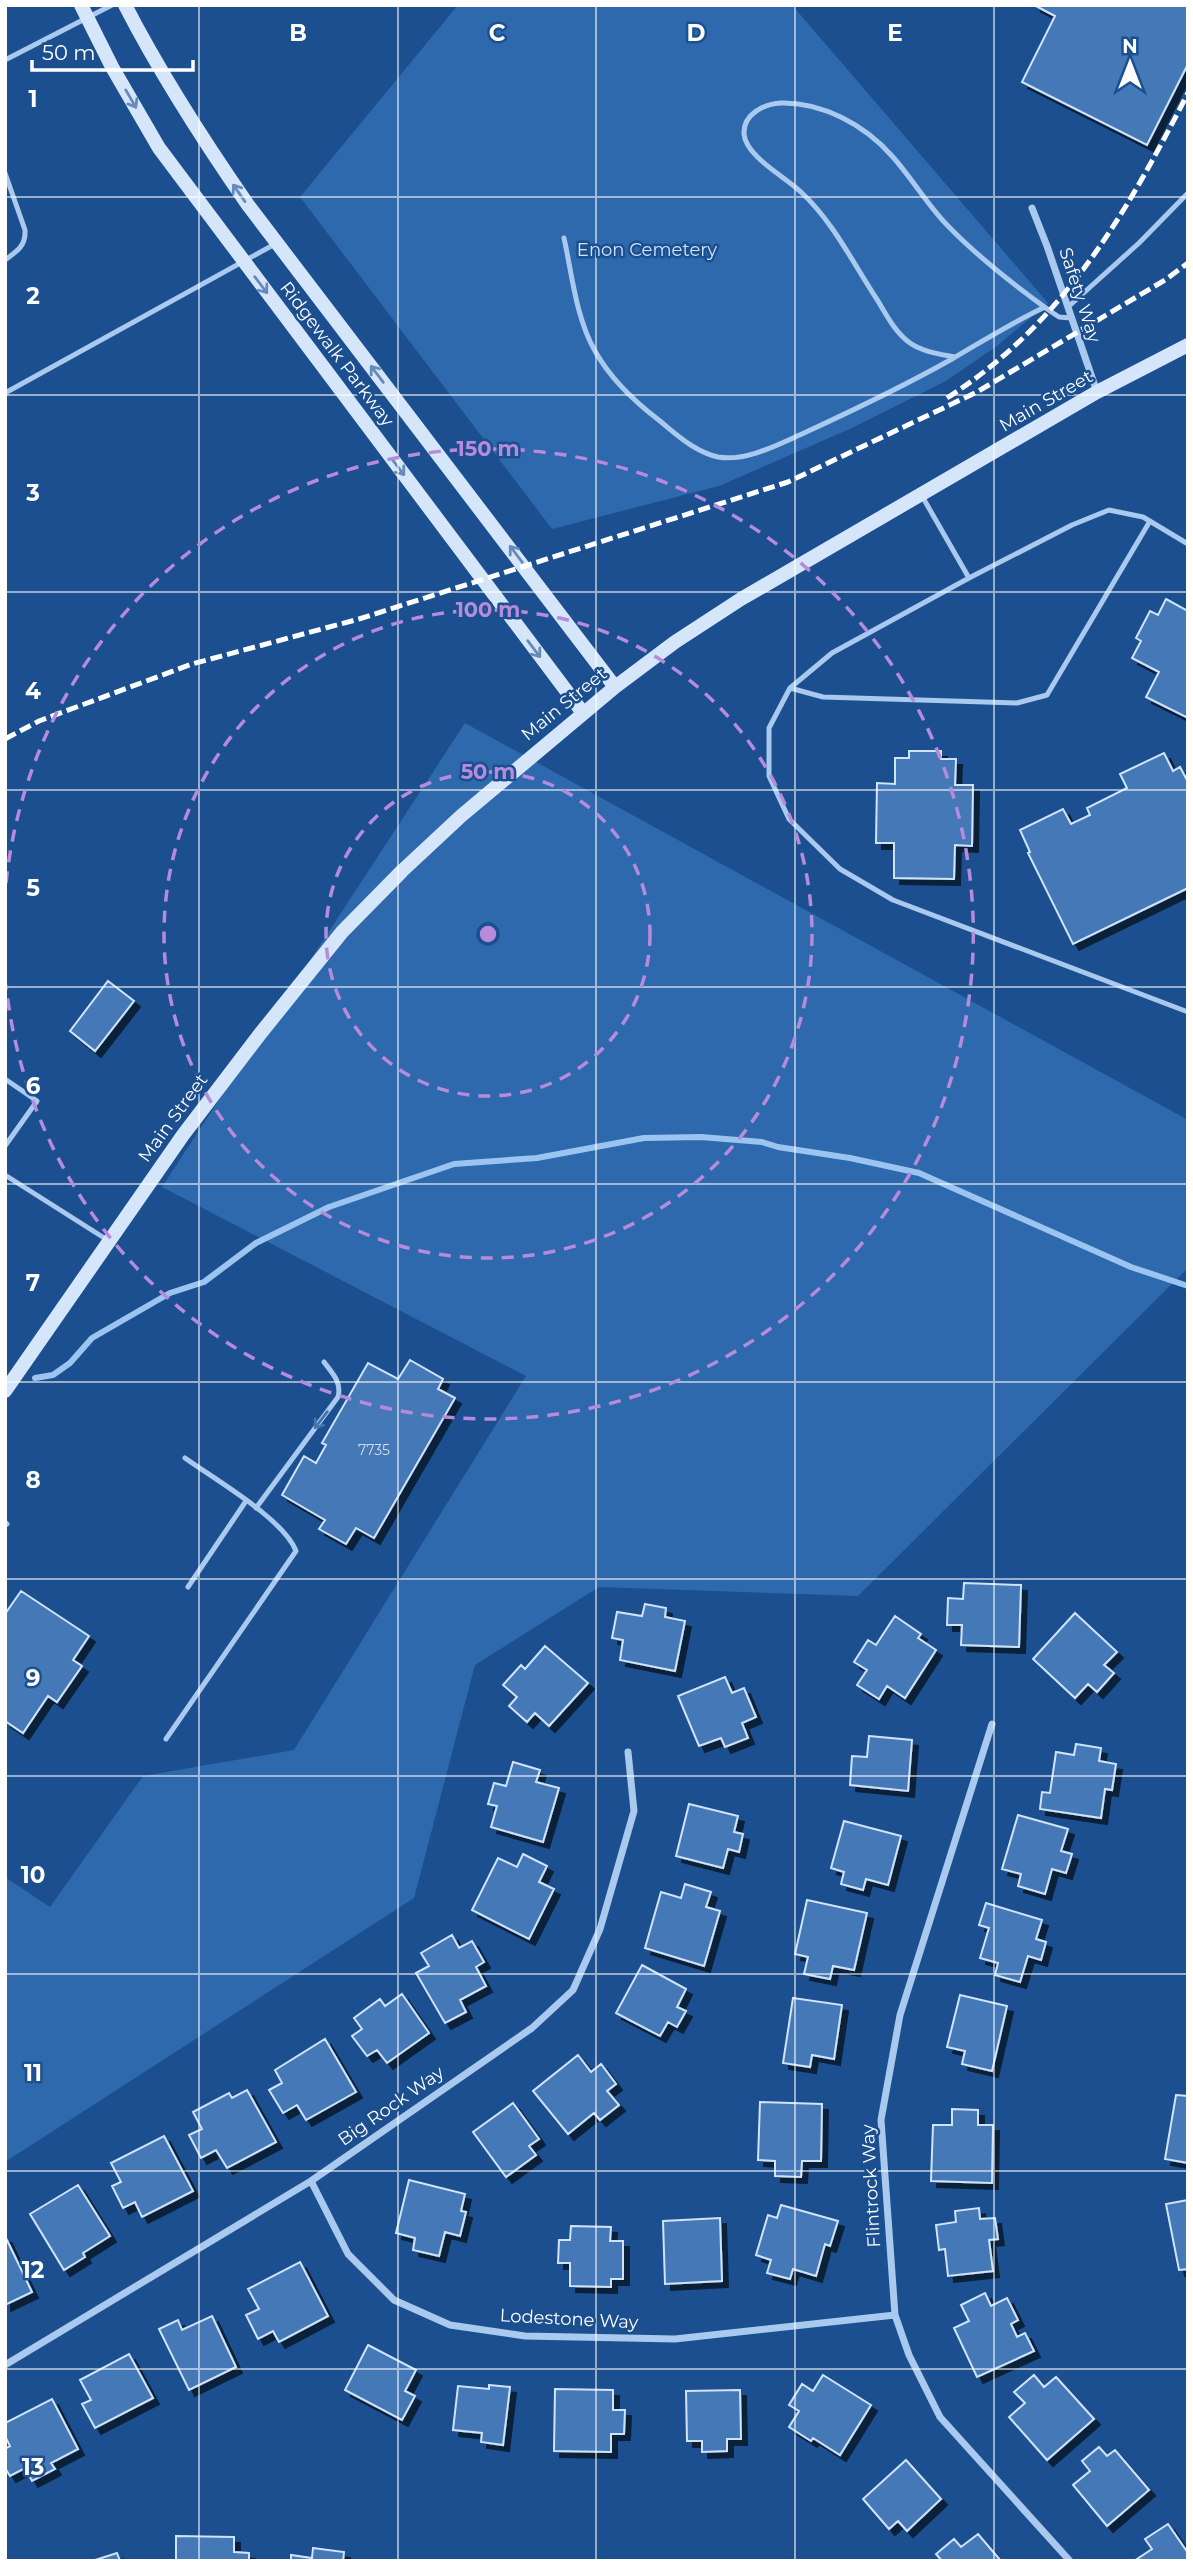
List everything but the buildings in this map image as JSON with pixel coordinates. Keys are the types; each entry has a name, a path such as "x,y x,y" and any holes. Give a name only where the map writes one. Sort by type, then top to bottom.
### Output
{"main road":[{"name":"Ridgewalk Parkway","path":"125,5 193,126 277,242 615,687"},
{"name":"Ridgewalk Parkway","path":"84,11 159,148 583,713"},
{"name":"Main Street","path":"5,1391 183,1135 260,1034 342,932 461,816 615,687 675,642 741,598 1097,393 1188,345"}],"street":[{"name":"Safety Way","path":"1032,208 1097,393"},
{"name":"Flintrock Way","path":"992,1724 900,2015 881,2120 895,2315 909,2355 940,2417 1070,2561"},
{"name":"Big Rock Way","path":"5,2365 311,2181 532,2028 573,1990 600,1929 634,1811 628,1752"},
{"name":"Lodestone Way","path":"311,2181 348,2254 394,2300 450,2325 525,2336 675,2339 895,2315"}],"lane":[{"path":"5,60 84,11 112,5"},
{"path":"955,357 923,349 902,336 817,209 790,181 754,154 746,143 744,133 751,115 761,107 789,103 827,111 855,124 891,154 947,225 992,267 1059,317 1071,318"},
{"path":"5,173 26,237 22,247 5,260"},
{"path":"1068,307 1139,243 1188,193"},
{"path":"564,238 586,331 607,370 644,408 692,446 719,457 732,458 773,446 860,407 1045,307"},
{"path":"5,393 277,242"},
{"path":"922,496 969,578"},
{"path":"1188,544 1143,517 1109,510 1072,525 832,653 790,688 769,728 769,776 789,819 840,869 893,900 1188,1012"},
{"path":"790,688 823,697 1017,703 1046,695 1150,521"},
{"path":"5,1079 37,1101 5,1146"},
{"path":"5,1175 109,1241"},
{"path":"256,1508 338,1397 340,1391 337,1379 324,1362"},
{"path":"166,1739 296,1551 291,1539 256,1508 185,1458"},
{"path":"188,1587 246,1501"}],"green space":[{"name":"Enon Cemetery","path":"458,5 792,5 1048,303 997,346 946,381 852,428 719,486 552,529 300,197"},
{"path":"465,723 1188,1120 1188,1268 858,1596 599,1587 475,1665 414,1898 5,2162 5,1877 50,1907 143,1776 294,1750 526,1376 162,1187"}],"waterway":[{"path":"35,1378 53,1375 70,1363 92,1338 170,1293 204,1282 256,1243 329,1207 454,1164 537,1158 644,1138 701,1137 762,1142 919,1173 1131,1267 1188,1286"}],"railway":[{"path":"947,398 1025,336 1088,263 1141,181 1188,93"},
{"path":"5,739 39,721 192,664 359,619 788,482 977,392 1165,280 1188,263"}]}
